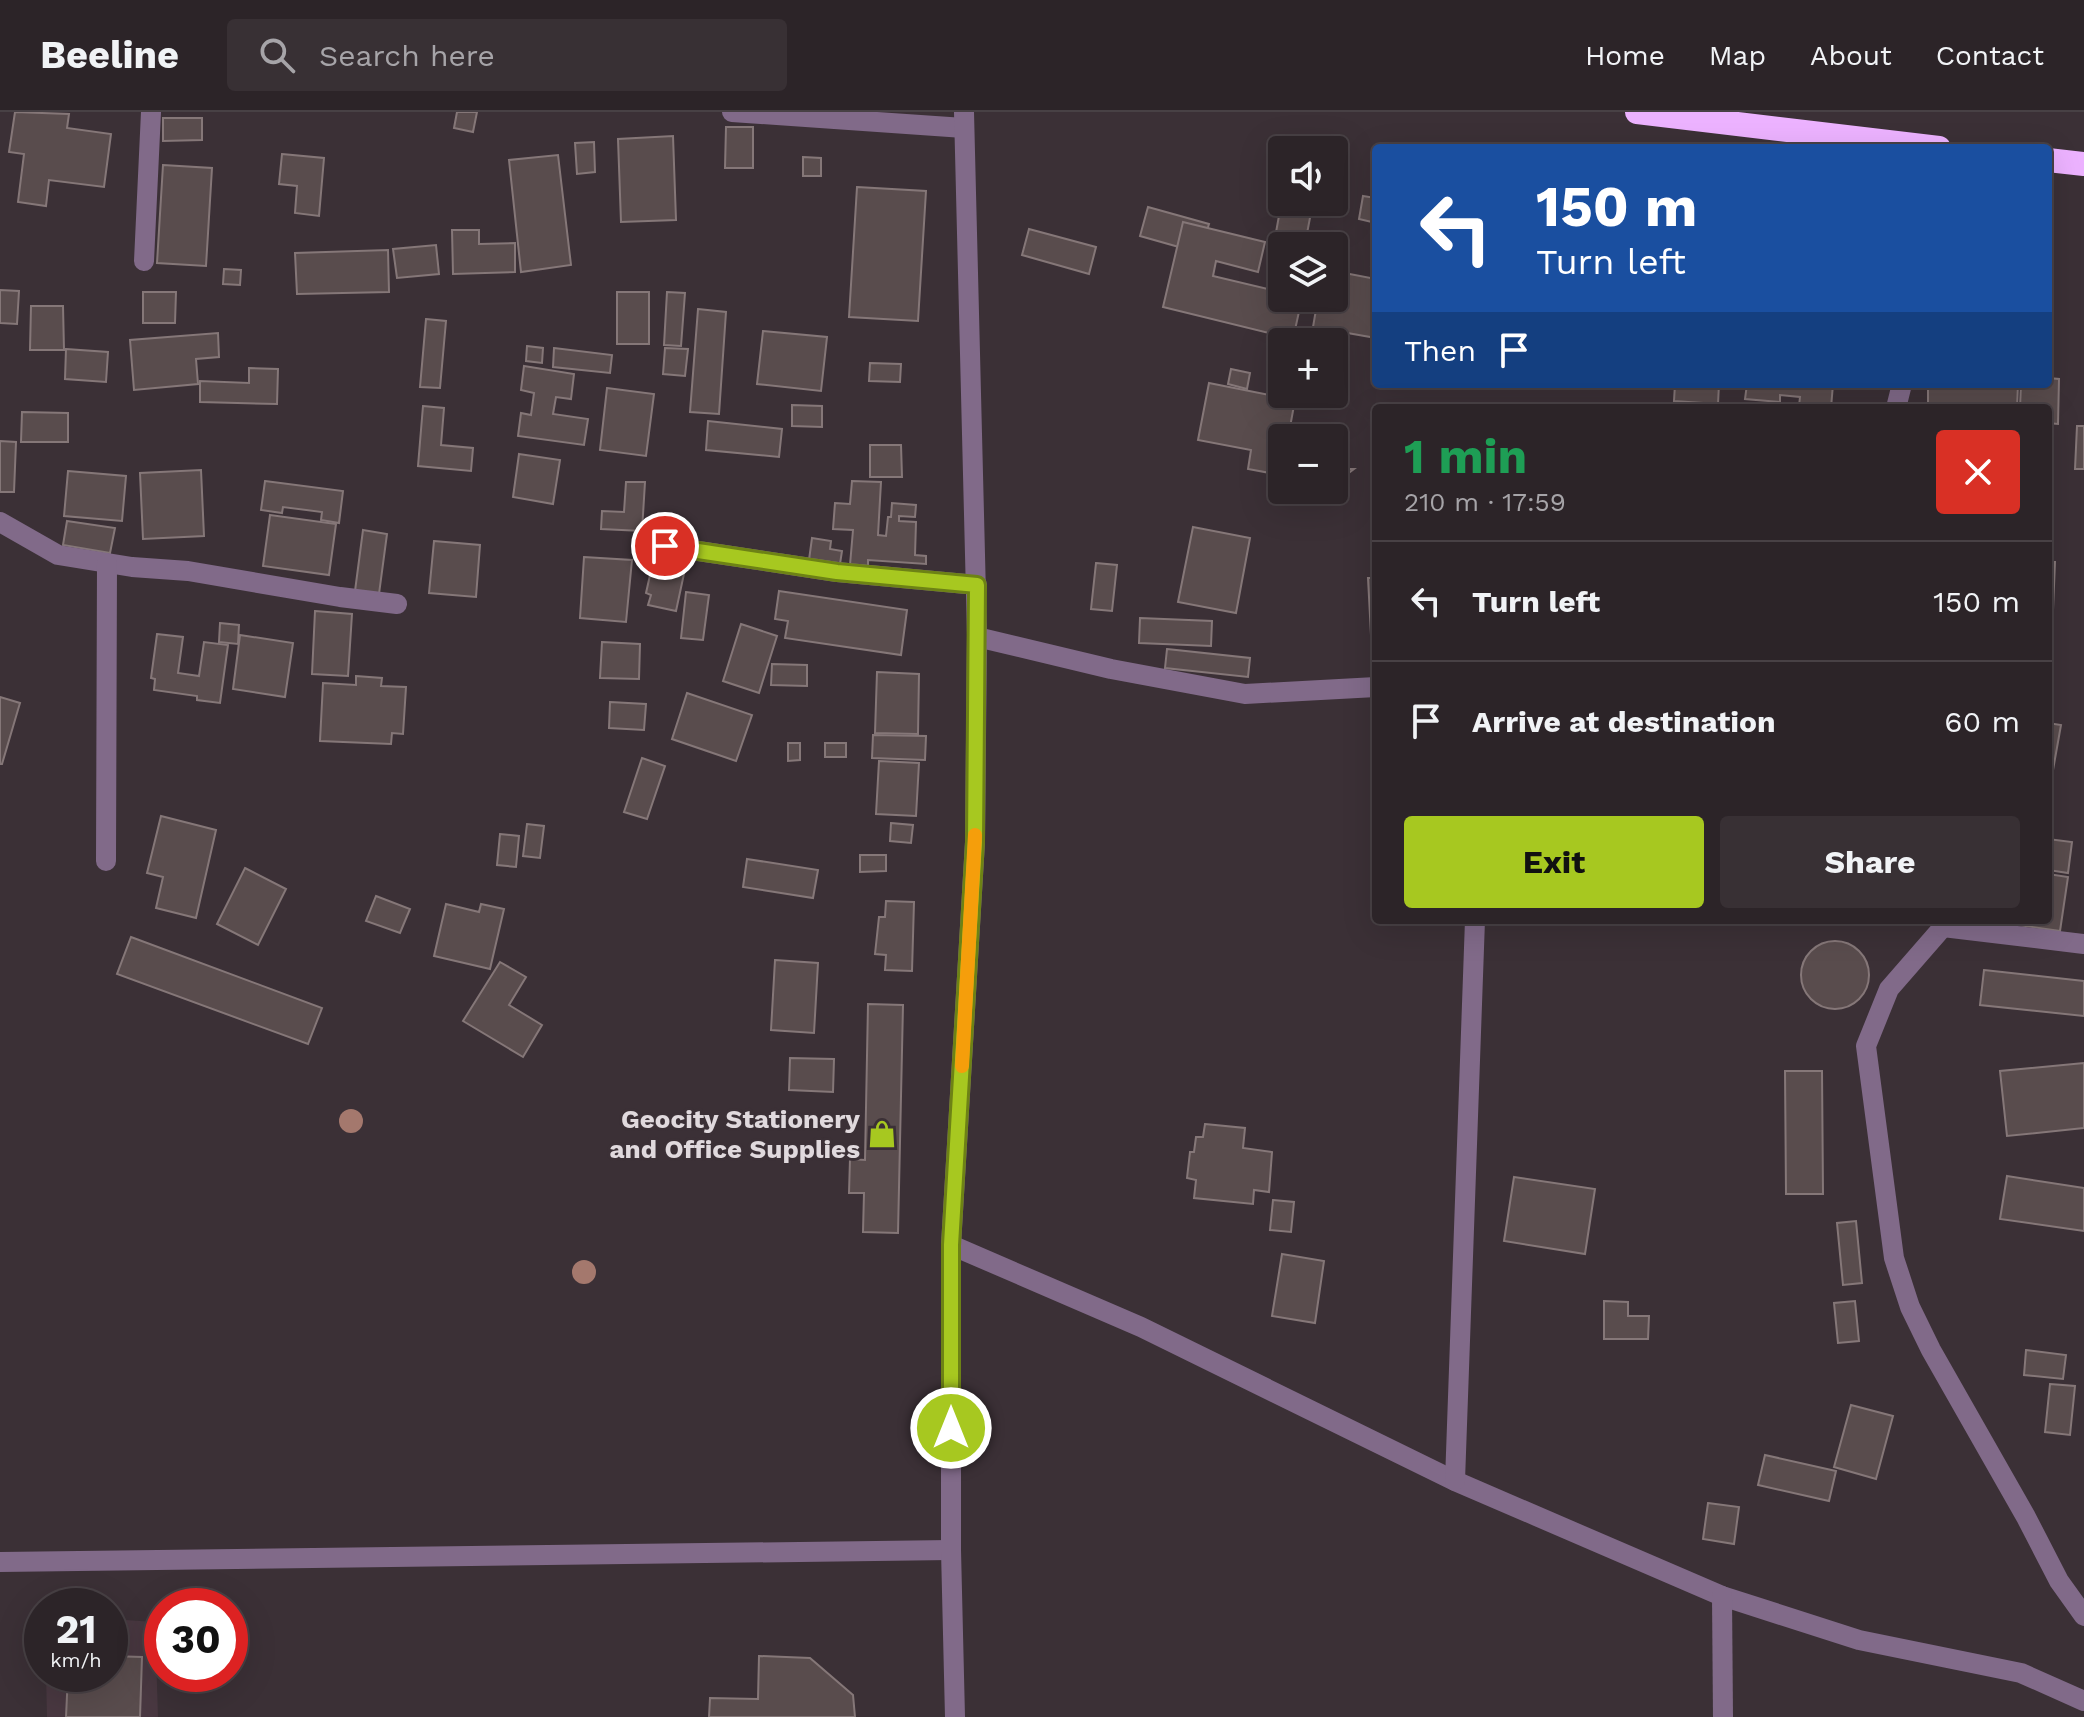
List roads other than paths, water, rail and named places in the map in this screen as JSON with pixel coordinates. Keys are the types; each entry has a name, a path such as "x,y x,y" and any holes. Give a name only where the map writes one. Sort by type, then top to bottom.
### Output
{"highway":[{"path":"1637,112 1905,144"},
{"path":"2052,160 2084,164"}],"street":[{"path":"144,261 151,112"},
{"path":"732,112 964,120 977,637 975,842 951,1245 951,1550 955,1717"},
{"path":"0,522 58,555 107,564 188,571 397,604"},
{"path":"665,546 837,572 977,585"},
{"path":"106,861 107,564"},
{"path":"977,637 1111,669 1245,694 1372,687"},
{"path":"1455,1481 1475,924"},
{"path":"1940,924 1889,989 1866,1046 1894,1258 1910,1307 1931,1350 2059,1581 2084,1616"},
{"path":"1948,924 2084,944"},
{"path":"951,1245 1141,1327 1455,1481 1722,1596 1859,1640 2021,1673 2084,1701"},
{"path":"0,1562 951,1550"},
{"path":"1722,1596 1723,1717"}],"place":[{"name":"Geocity Stationery and Office Supplies","path":"882,1134"}]}
